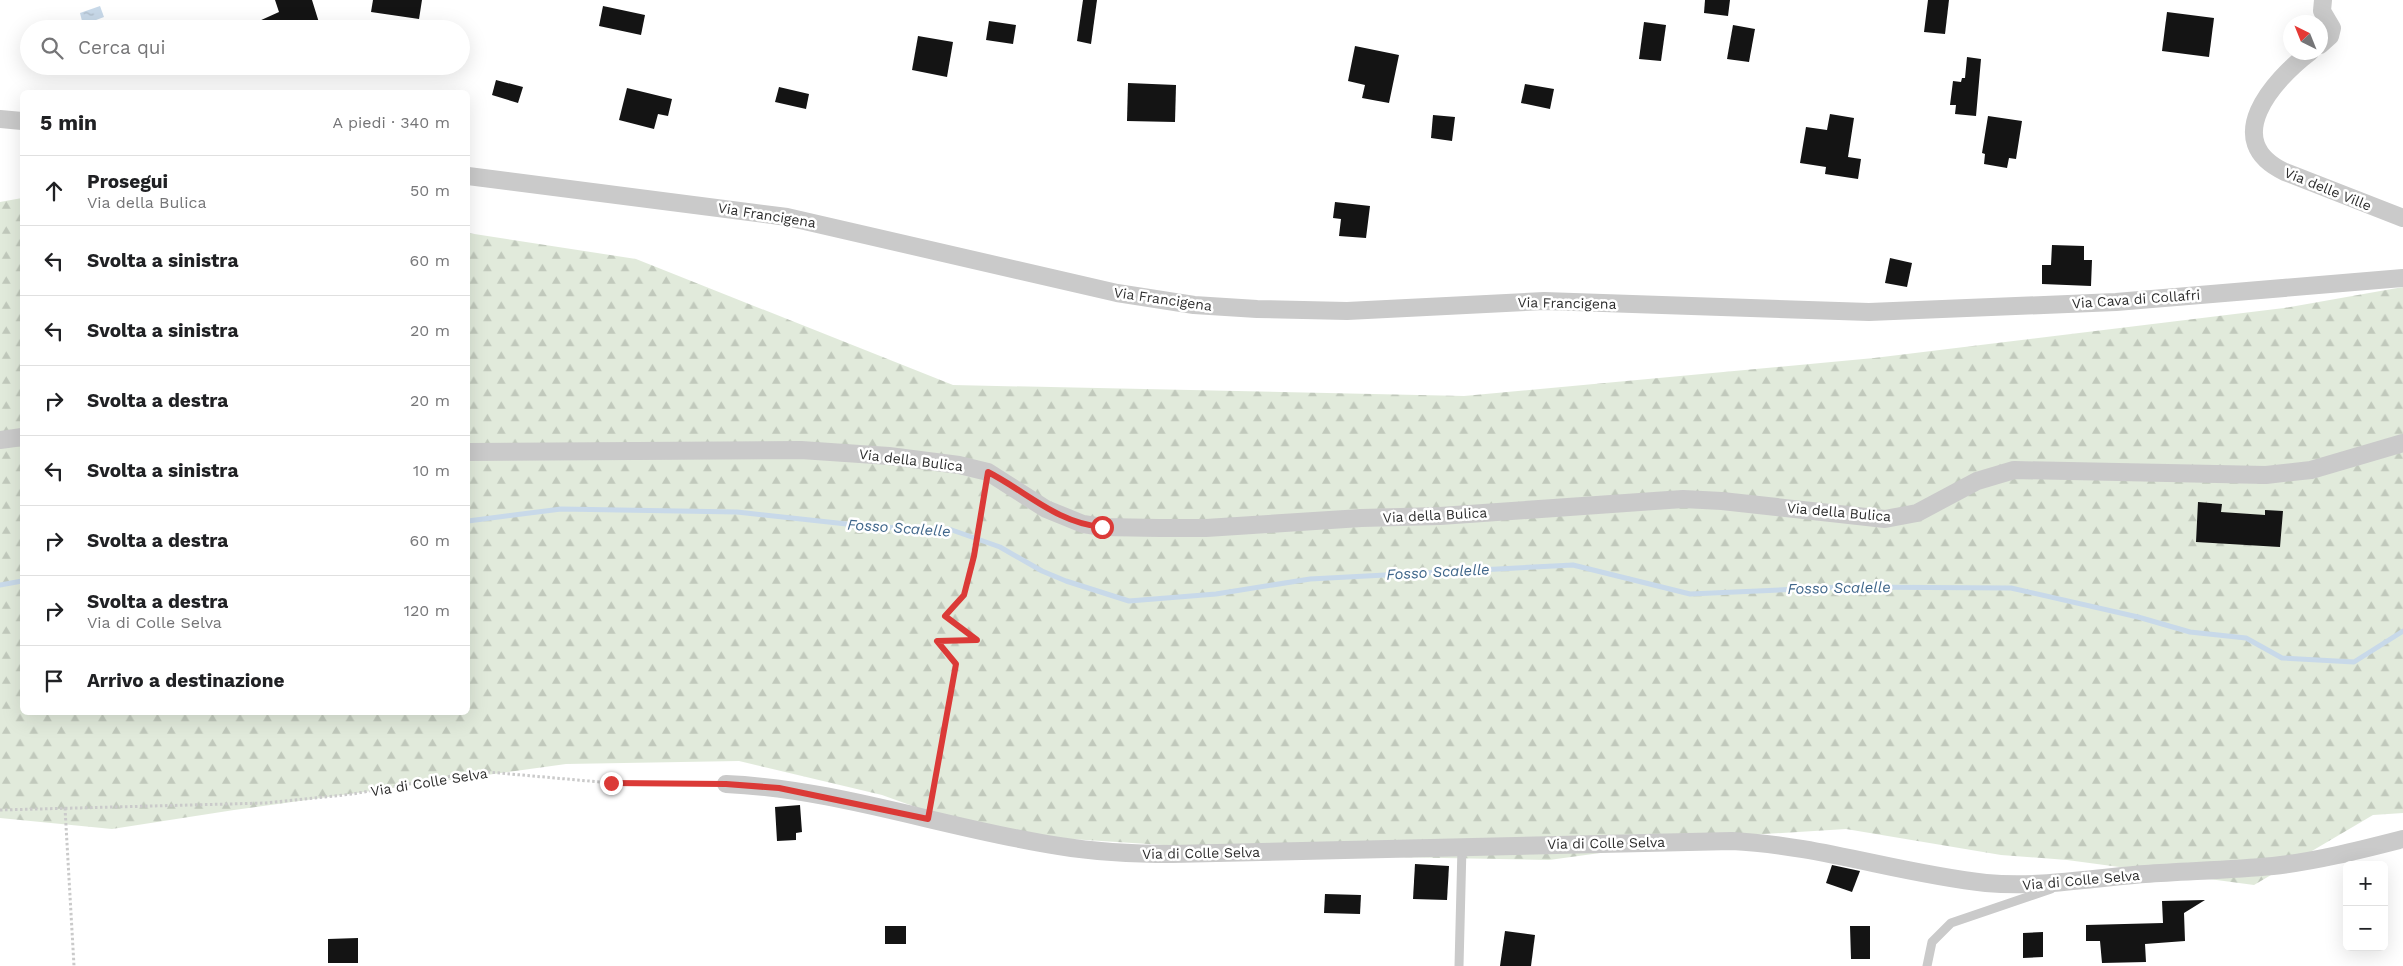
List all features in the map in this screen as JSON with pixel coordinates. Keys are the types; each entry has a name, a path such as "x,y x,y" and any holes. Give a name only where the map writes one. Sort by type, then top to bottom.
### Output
{"street":[{"path":"2323,0 2322,12 2324,15"},
{"path":"2328,22 2332,28 2328,38"},
{"name":"Via delle Ville","path":"2300,60 2280,77 2264,98 2255,128 2260,153 2269,163 2285,172 2403,218"},
{"path":"0,119 20,122"},
{"name":"Via Francigena","path":"470,176 788,217 1072,284 1143,298 1194,305 1267,310 1339,311 1544,301 1869,312"},
{"name":"Via Cava di Collafri","path":"1869,312 2116,302 2403,278"},
{"path":"0,440 20,437"},
{"name":"Via della Bulica","path":"470,452 801,450 863,454 950,464 988,472 1058,515 1083,524 1102,527 1215,528 1683,500 1730,502 1885,518 1917,513 1977,480 2014,470 2266,476 2311,470 2403,443"},
{"name":"Via di Colle Selva","path":"726,784 802,792 1043,844 1119,853 1172,854 1745,841 1786,845 1899,869 1984,883 2026,886 2144,874 2281,865 2333,857 2403,839"}],"lane":[{"path":"1459,966 1462,847"},
{"path":"1927,966 1932,942 1951,923 2068,883"}],"path":[{"path":"928,819 956,664 937,641 977,640 945,616 964,595 974,556 988,472"},
{"name":"Via di Colle Selva","path":"0,810 266,803 353,794 457,775 488,772 611,783 726,784"},
{"path":"66,808 74,966"}],"green space":[{"path":"20,198 20,715 470,715 470,233 636,259 953,385 1464,396 1874,358 2284,308 2403,287 2403,813 2373,815 2254,885 2067,860 2001,855 1846,829 1717,837 1549,860 1334,856 991,834 882,795 739,761 566,764 234,810 112,829 0,818 0,202"}],"water":[{"path":"100,6 104,17 96,20 82,20 80,13"}],"building":[{"path":"275,0 312,0 318,20 261,20 279,12"},
{"path":"373,0 422,0 419,19 371,12"},
{"path":"1083,0 1097,0 1091,44 1077,41"},
{"path":"1705,0 1730,0 1728,16 1704,13"},
{"path":"1928,0 1949,0 1945,34 1924,32"},
{"path":"603,6 645,15 641,35 599,26"},
{"path":"2167,12 2214,18 2209,57 2162,51"},
{"path":"989,21 1016,25 1013,44 986,40"},
{"path":"1644,22 1666,25 1661,61 1639,59"},
{"path":"1733,25 1755,29 1749,62 1727,59"},
{"path":"918,36 953,42 947,77 912,70"},
{"path":"1355,46 1399,55 1389,103 1362,98 1365,85 1348,81"},
{"path":"1967,57 1981,59 1976,116 1955,114 1956,105 1950,105 1953,81 1961,82 1962,78 1965,78"},
{"path":"496,80 523,87 518,103 492,95"},
{"path":"1128,83 1176,85 1175,122 1127,121"},
{"path":"1525,84 1554,89 1550,109 1521,103"},
{"path":"779,87 809,94 806,109 775,102"},
{"path":"627,88 672,99 668,116 658,114 654,129 619,120"},
{"path":"1830,114 1854,118 1848,157 1861,159 1858,179 1825,174 1826,167 1800,163 1806,127 1827,130"},
{"path":"1433,115 1455,117 1452,141 1431,138"},
{"path":"1988,116 2022,121 2016,159 2009,158 2007,168 1984,164 1985,154 1982,153"},
{"path":"1335,202 1370,206 1366,238 1339,236 1341,219 1333,218"},
{"path":"2052,245 2084,246 2084,260 2092,260 2091,286 2042,284 2042,265 2051,265"},
{"path":"1890,258 1912,263 1907,287 1885,283"},
{"path":"2198,502 2222,504 2221,512 2265,515 2265,510 2283,511 2280,547 2196,542"},
{"path":"800,805 802,832 796,833 796,840 777,841 775,807"},
{"path":"1415,864 1449,866 1447,900 1413,899"},
{"path":"1832,865 1860,871 1852,892 1826,883"},
{"path":"1325,894 1361,895 1360,914 1324,913"},
{"path":"2205,900 2184,913 2185,941 2145,944 2146,962 2102,963 2100,941 2086,941 2086,925 2163,923 2162,901"},
{"path":"885,926 906,926 906,944 885,944"},
{"path":"1850,926 1870,926 1870,959 1851,959"},
{"path":"1505,931 1535,935 1531,966 1500,966"},
{"path":"2043,932 2043,957 2023,958 2023,933"},
{"path":"358,938 358,963 328,963 328,939"}],"waterway":[{"name":"Fosso Scalelle","path":"470,521 561,509 737,512 874,527 949,529 1000,547 1042,571 1066,581 1129,601 1216,594 1310,579 1573,565 1690,594 1844,587 2011,588 2138,617 2190,632 2246,638 2282,658 2354,662 2403,631"},
{"name":"Fosso Scalelle","path":"0,585 20,581"}],"route":[{"path":"611,783 726,784 779,788 928,819 956,664 937,641 977,640 945,616 964,595 974,556 988,472 1058,515 1083,524 1102,527"}]}
